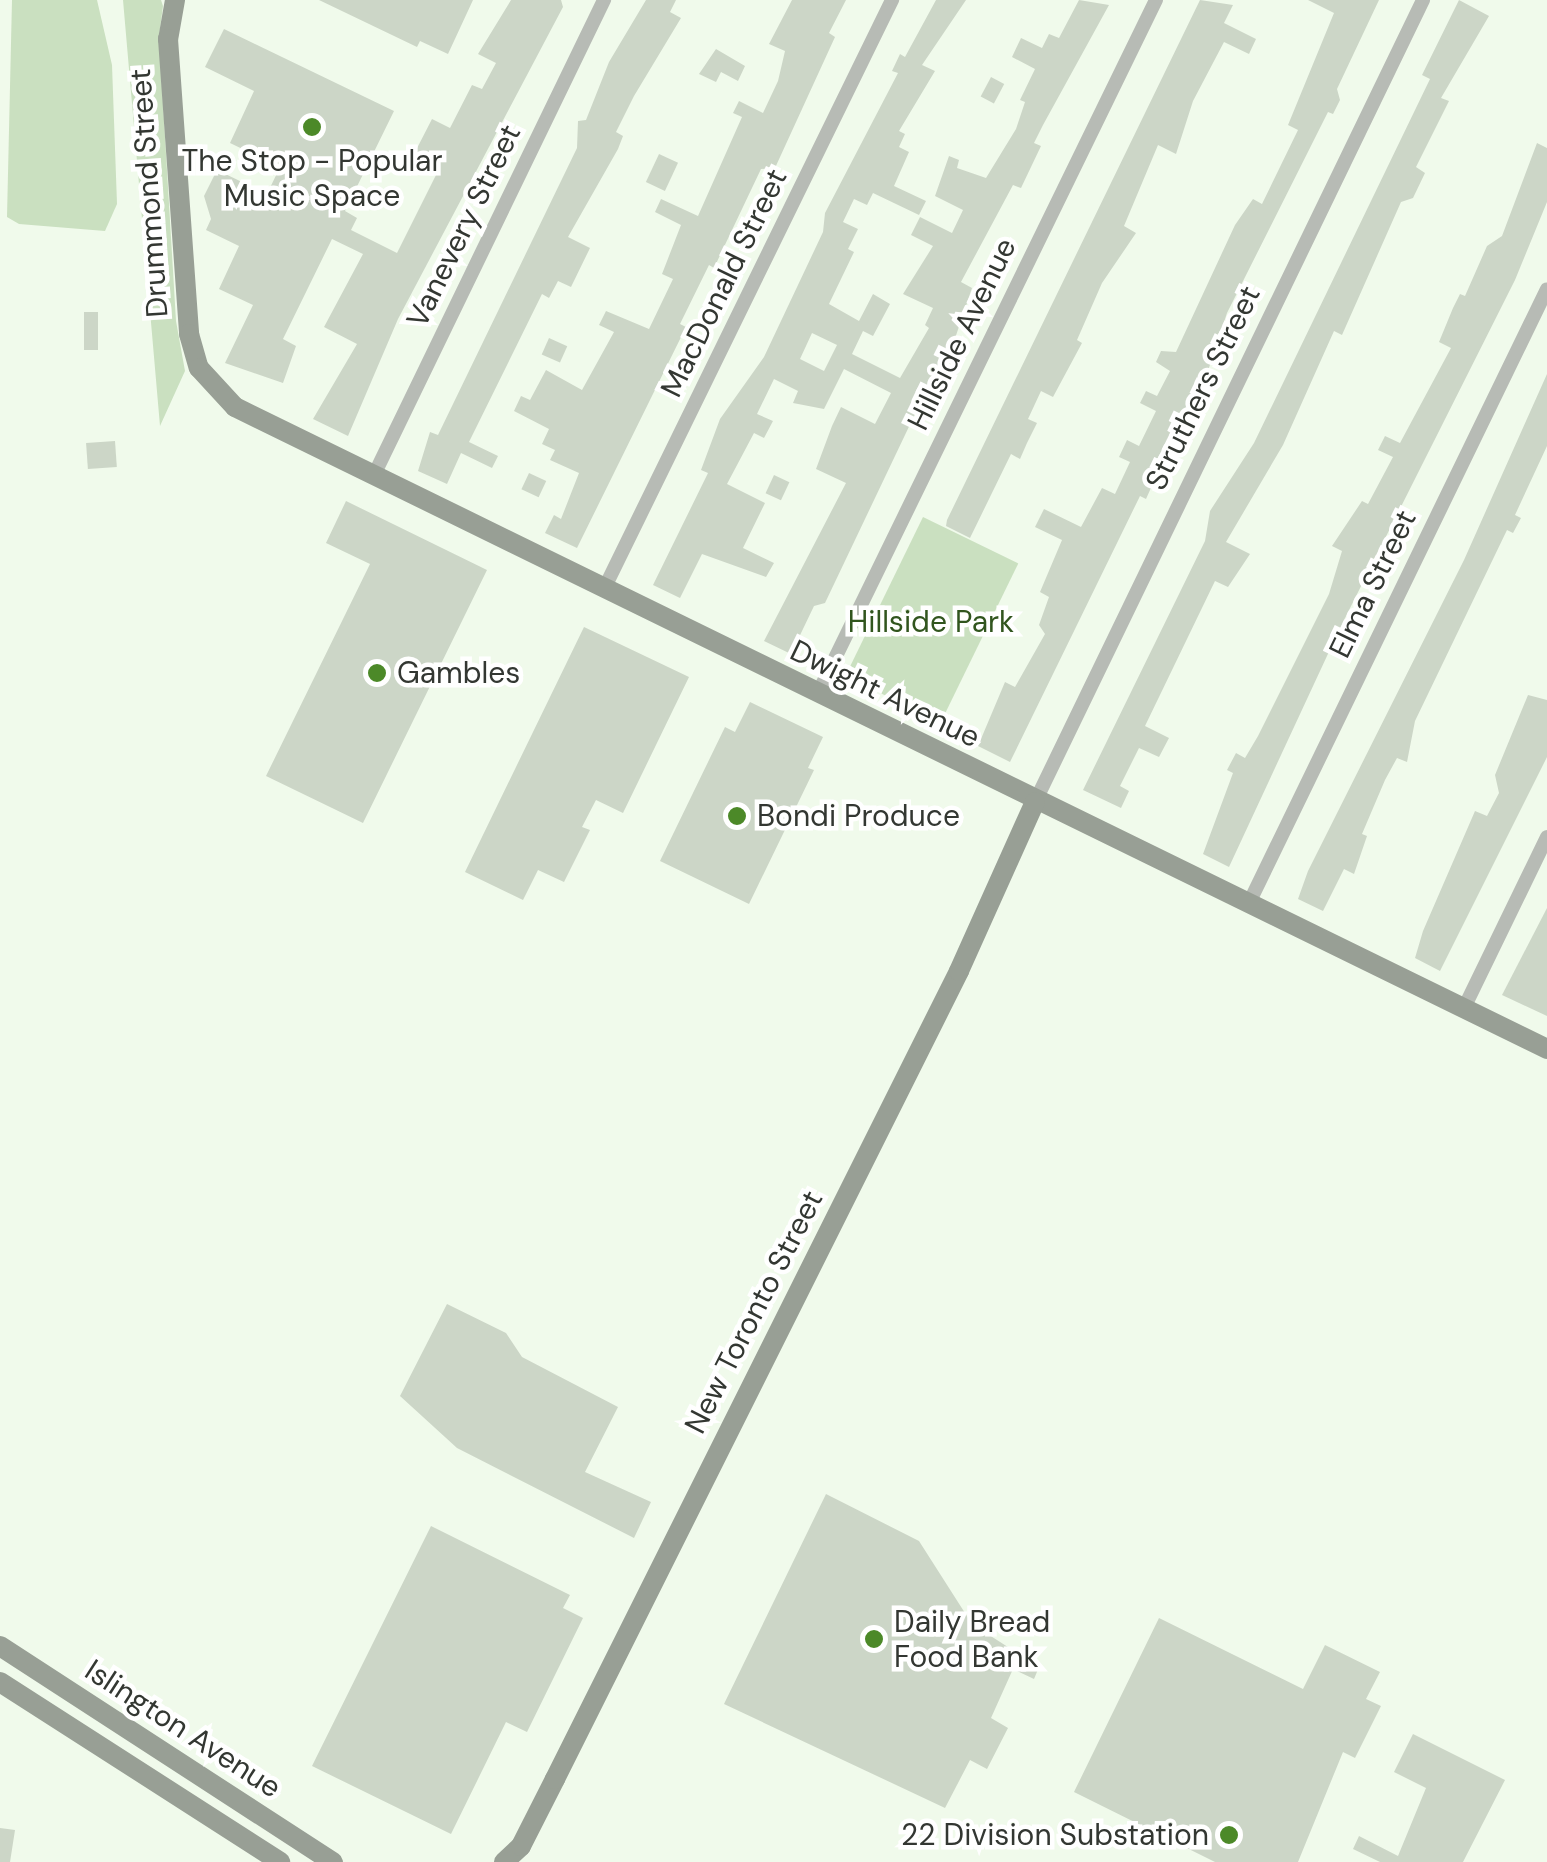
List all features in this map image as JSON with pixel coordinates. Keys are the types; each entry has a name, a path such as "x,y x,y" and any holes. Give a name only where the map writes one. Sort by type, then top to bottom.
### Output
{"street":[{"name":"Drummond Street","path":"175,0 168,39 189,334 206,378"},
{"name":"Vanevery Street","path":"374,475 604,0"},
{"name":"MacDonald Street","path":"604,589 892,0"},
{"name":"Hillside Avenue","path":"818,693 1156,0"},
{"name":"Struthers Street","path":"1035,802 1423,0"},
{"name":"Elma Street","path":"1249,903 1547,288"},
{"name":"Dwight Avenue","path":"206,378 235,407 1035,802 1547,1049"},
{"name":"New Toronto Street","path":"504,1862 523,1854 959,971 1035,802"},
{"path":"1464,1008 1547,837"},
{"name":"Islington Avenue","path":"0,1646 333,1862"},
{"name":"Islington Avenue","path":"0,1682 280,1862"}],"green space":[{"path":"12,0 97,0 112,65 117,204 105,231 19,224 7,217"},
{"path":"123,0 161,0 163,6 159,36 176,321 185,371 160,426"},
{"name":"Hillside Park","path":"923,517 1018,563 941,723 845,676"}],"building":[{"path":"319,0 473,0 448,54 420,41 417,47"},
{"path":"511,0 561,0 563,7 398,319 348,436 313,419 357,344 324,327 363,254 332,239 283,339 296,346 283,383 225,363 253,305 219,289 239,246 206,230 211,219 204,196 217,170 267,194 280,167 230,143 254,91 205,67 224,29 394,111 345,211 357,218 351,230 397,253 439,169 413,156 432,119 450,128 472,85 482,89 496,63 478,54"},
{"path":"646,0 676,0 670,12 681,18 634,96 616,132 623,136 618,149 568,237 590,248 571,287 558,281 549,298 542,294 469,442 498,456 492,468 461,453 447,484 418,471 430,432 438,435 577,148 578,121 586,120 609,62"},
{"path":"792,0 846,0 829,33 835,37 775,168 761,169 714,268 709,265 680,324 686,327 577,548 545,533 554,515 561,519 579,473 550,460 555,450 542,444 549,429 514,411 521,396 530,400 546,370 582,390 614,332 599,325 606,311 649,329 673,279 662,274 681,225 655,212 661,199 698,216 742,117 733,113 739,101 763,113 778,81 785,51 769,44"},
{"path":"936,0 966,0 922,65 935,71 899,131 905,134 899,147 909,152 894,186 926,201 919,215 873,193 867,205 854,199 843,222 858,229 848,249 854,252 829,304 859,321 873,294 890,304 873,336 863,331 852,354 900,378 929,328 925,325 933,308 903,294 933,246 911,235 920,217 952,233 963,210 935,196 949,156 959,160 957,168 986,178 1016,129 1025,102 1020,100 1035,69 1012,57 1021,38 1042,48 1049,34 1059,38 1079,0 1109,5 1034,143 1041,146 1021,188 1013,185 961,282 972,288 943,374 935,372 825,603 814,606 791,654 764,641 846,483 816,469 832,426 841,407 875,424 891,393 844,369 824,409 793,403 798,391 774,379 757,414 773,421 764,438 754,433 727,484 765,503 743,548 774,563 766,577 702,554 680,598 653,585 708,473 701,470 720,419 764,357 823,232 825,213 898,73 892,71 900,54 905,57","holes":["812,333 837,345 824,371 800,359"]},
{"path":"1200,0 1233,5 1224,23 1256,39 1249,54 1224,42 1193,101 1176,154 1158,145 1124,226 1136,233 1102,283 1077,340 1082,343 1053,397 1041,391 1028,419 1037,423 1020,459 1011,454 970,538 946,526 947,520"},
{"path":"1308,0 1379,0 1337,89 1340,100 1333,114 1328,112 1227,313 1203,386 1198,383 1146,499 1140,496 1010,762 978,746 1005,682 1015,687 1045,634 1039,625 1049,597 1040,592 1062,540 1035,527 1044,509 1081,527 1102,488 1115,494 1130,462 1119,457 1127,440 1139,446 1156,411 1140,403 1146,391 1157,396 1170,371 1156,362 1161,351 1176,352 1235,225 1253,199 1262,204 1298,130 1288,125 1334,13"},
{"path":"1459,0 1489,16 1441,98 1449,101 1416,167 1425,173 1413,198 1401,202 1342,335 1334,331 1283,445 1226,542 1250,554 1228,587 1215,581 1145,726 1169,738 1159,757 1139,748 1120,786 1129,791 1121,808 1083,790 1205,541 1210,511 1254,443 1430,79 1422,75"},
{"path":"716,49 745,66 738,81 721,72 716,82 699,74"},
{"path":"991,77 1004,84 994,103 981,96"},
{"path":"1537,143 1547,148 1547,202 1515,280 1340,628 1229,867 1203,854 1233,773 1227,770 1236,753 1245,758 1258,736 1329,594 1342,551 1332,546 1362,501 1368,504 1393,457 1378,450 1385,436 1400,443 1451,348 1439,342 1453,308 1460,294 1465,296 1487,246 1502,236"},
{"path":"659,154 678,163 665,191 646,182"},
{"path":"84,312 98,312 98,350 84,350"},
{"path":"549,338 567,346 560,363 542,354"},
{"path":"1547,374 1547,446 1515,515 1521,518 1513,533 1507,530 1415,721 1407,762 1397,758 1385,780 1362,834 1367,836 1354,874 1344,869 1323,911 1298,899 1308,871 1464,560"},
{"path":"115,441 117,467 88,469 86,443"},
{"path":"529,473 546,481 539,497 521,489"},
{"path":"774,475 789,482 781,500 766,493"},
{"name":"Gambles","path":"346,501 487,570 363,823 266,776 370,564 326,543"},
{"path":"584,627 689,677 623,813 596,800 582,827 590,830 564,882 538,870 523,900 465,872"},
{"path":"1528,695 1547,700 1547,757 1440,971 1415,958 1423,931 1475,811 1487,816 1499,793 1495,775"},
{"name":"Bondi Produce","path":"750,702 823,737 808,768 814,770 749,904 660,861 725,727 735,732"},
{"path":"1547,908 1547,1016 1502,995"},
{"path":"447,1304 506,1333 522,1357 618,1407 585,1472 651,1502 634,1538 457,1448 400,1396"},
{"name":"Daily Bread Food Bank","path":"826,1494 919,1541 972,1624 1039,1667 1034,1679 1013,1669 991,1718 1008,1728 987,1769 970,1760 945,1808 724,1704"},
{"path":"431,1526 570,1595 563,1608 583,1618 527,1732 506,1722 451,1834 312,1766"},
{"path":"1159,1618 1303,1689 1325,1645 1380,1672 1366,1699 1381,1706 1355,1758 1343,1752 1298,1862 1215,1862 1074,1792"},
{"path":"1413,1734 1505,1780 1463,1862 1380,1862 1353,1849 1359,1836 1398,1856 1426,1788 1394,1772"},
{"path":"0,1828 15,1830 10,1862 0,1862"}],"place":[{"name":"The Stop - Popular Music Space","path":"312,127"},
{"name":"Gambles","path":"377,673"},
{"name":"Bondi Produce","path":"737,816"},
{"name":"Daily Bread Food Bank","path":"874,1639"},
{"name":"22 Division Substation","path":"1229,1835"}]}
